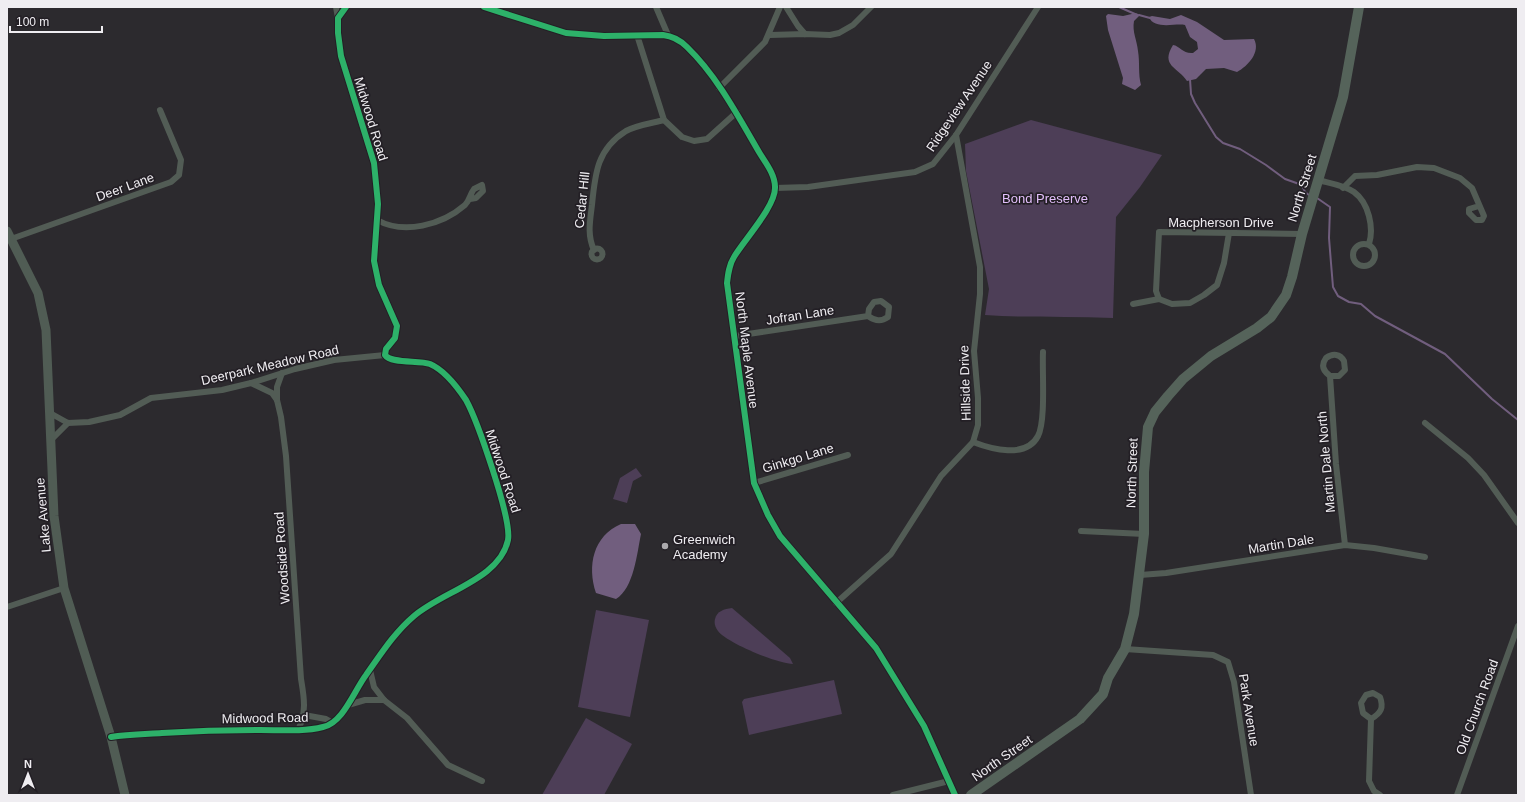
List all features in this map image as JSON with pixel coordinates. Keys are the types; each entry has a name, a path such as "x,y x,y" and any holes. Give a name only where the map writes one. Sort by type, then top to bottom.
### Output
{"main road":[{"name":"North Street","path":"971,795 978,792 1087,714 1103,694 1108,678 1125,649 1134,614 1144,534 1145,446 1148,427 1155,412 1183,380 1211,356 1257,328 1271,317 1288,289 1302,234 1343,97 1359,7"},
{"name":"Lake Avenue","path":"9,235 38,293 46,330 54,516 64,588 111,737 125,795"}],"street":[{"name":"Midwood Road","path":"111,737 195,731 298,730 323,727 333,722 348,705 383,649 414,616 443,596 475,580 496,564 502,557 508,532 504,508 475,421 462,395 441,371 432,365 424,362 390,359 385,355 386,349 394,338 396,326 379,284 374,261 377,220 377,189 374,163 341,56 336,7"},
{"path":"338,18 346,7"},
{"path":"484,7 566,33 604,36 668,36 686,47 697,58 737,112 772,175 775,188"},
{"path":"656,7 661,15 668,36"},
{"path":"720,88 765,42 770,35 780,7"},
{"path":"786,7 805,34"},
{"path":"770,35 830,35 839,33 853,25 871,7"},
{"name":"Ridgeview Avenue","path":"775,188 808,187 915,172 933,164 956,135 1038,7"},
{"path":"637,35 664,120 682,137 694,141 707,139 737,112"},
{"name":"Deer Lane","path":"9,235 171,182 179,175 180,160 160,110"},
{"name":"Cedar Hill","path":"594,250 589,229 594,181 597,165 601,156 612,143 627,130 664,120"},
{"name":"Hillside Drive","path":"836,603 891,554 941,476 973,442 978,424 978,398 974,351 980,294 980,267 956,135"},
{"path":"1343,188 1355,176 1377,175 1403,168 1424,166 1460,178 1472,188 1479,206"},
{"path":"1318,180 1356,194 1367,212 1370,223 1369,244"},
{"name":"North Maple Avenue","path":"775,188 770,205 734,258 729,270 728,283 754,483 768,515 780,536 876,648 924,726 955,795"},
{"path":"377,220 396,228 420,226 456,211 470,199"},
{"name":"Macpherson Drive","path":"1159,299 1156,291 1159,232 1302,234"},
{"path":"1132,304 1159,299 1172,304 1190,302 1217,285 1224,263 1229,233"},
{"name":"Jofran Lane","path":"735,336 868,316"},
{"path":"973,442 988,448 1014,451 1028,445 1037,436 1041,423 1043,352"},
{"name":"Deerpark Meadow Road","path":"68,423 89,422 120,415 151,398 222,390 334,360 385,355"},
{"name":"Woodside Road","path":"282,374 277,387 276,400 286,456 304,715 298,730"},
{"name":"Martin Dale North","path":"1330,376 1336,464 1345,545"},
{"path":"251,383 272,393 276,400"},
{"path":"50,412 68,423 50,441"},
{"path":"1425,423 1468,458 1484,474 1518,523"},
{"name":"Ginkgo Lane","path":"754,483 848,455"},
{"path":"1081,531 1144,534"},
{"name":"Martin Dale","path":"1140,575 1166,573 1345,545 1374,548 1426,557"},
{"path":"7,607 64,588"},
{"name":"Old Church Road","path":"1456,795 1518,626"},
{"name":"Park Avenue","path":"1125,649 1213,655 1228,662 1234,682 1251,795"},
{"path":"370,670 374,686 384,700 407,718 426,736 448,764 482,781"},
{"path":"348,705 365,700 384,700"},
{"path":"304,715 326,719 333,722"},
{"path":"1371,719 1369,781 1374,791 1380,795"},
{"path":"893,795 949,781"}],"green space":[{"name":"Bond Preserve","path":"1031,120 1162,155 1140,187 1116,217 1113,318 985,315 989,289 966,171 965,144"},
{"path":"636,468 642,476 633,481 627,503 613,499 620,478"},
{"path":"732,608 790,658 793,664 776,661 765,657 742,647 723,636 716,628 715,619 717,614 721,611"},
{"path":"596,610 649,620 630,717 578,707"},
{"path":"834,680 842,714 749,735 742,702 744,699"},
{"path":"586,718 632,744 604,795 542,795"}],"shaded area":[{"path":"1136,13 1140,15 1134,21 1134,32 1139,55 1141,85 1135,90 1122,84 1123,78 1108,30 1106,16 1108,14 1123,16"},
{"path":"1181,15 1197,22 1224,40 1254,39 1256,44 1255,54 1245,66 1237,72 1224,68 1206,69 1196,79 1187,81 1172,66 1168,58 1173,45 1184,51 1193,53 1198,49 1197,42 1190,37 1185,25 1160,25 1152,21 1149,17 1152,16 1170,19"},
{"path":"621,524 635,524 641,534 631,579 622,594 616,599 596,593 592,573 593,562 598,544 612,529"}],"waterway":[{"path":"1119,7 1135,14"},
{"path":"1139,15 1150,18"},
{"path":"1190,79 1191,94 1195,103 1216,137 1223,143 1240,149 1285,179 1302,185 1305,192 1309,195"},
{"path":"1317,198 1330,207 1329,238 1333,287 1338,296 1349,302 1361,304 1375,316 1445,354 1492,399 1518,420"}],"cycle path":[{"path":"111,737 136,734 198,731 300,730 315,729 330,724 348,706 362,682 383,652 407,623 426,607 482,575 494,565 503,553 508,540 505,512 493,470 478,427 466,400 450,380 440,370 430,364 393,360 385,355 386,349 395,338 397,326 379,285 374,261 378,204 374,163 341,56 338,18 346,7"},
{"path":"484,7 566,33 604,36 663,35 673,37 679,40 698,58 717,83 735,111 769,168 775,182 774,195 770,204 759,223 732,260 727,283 754,483 768,515 780,536 876,648 924,726 955,795"}],"place":[{"name":"Greenwich Academy","path":"665,546"}]}
